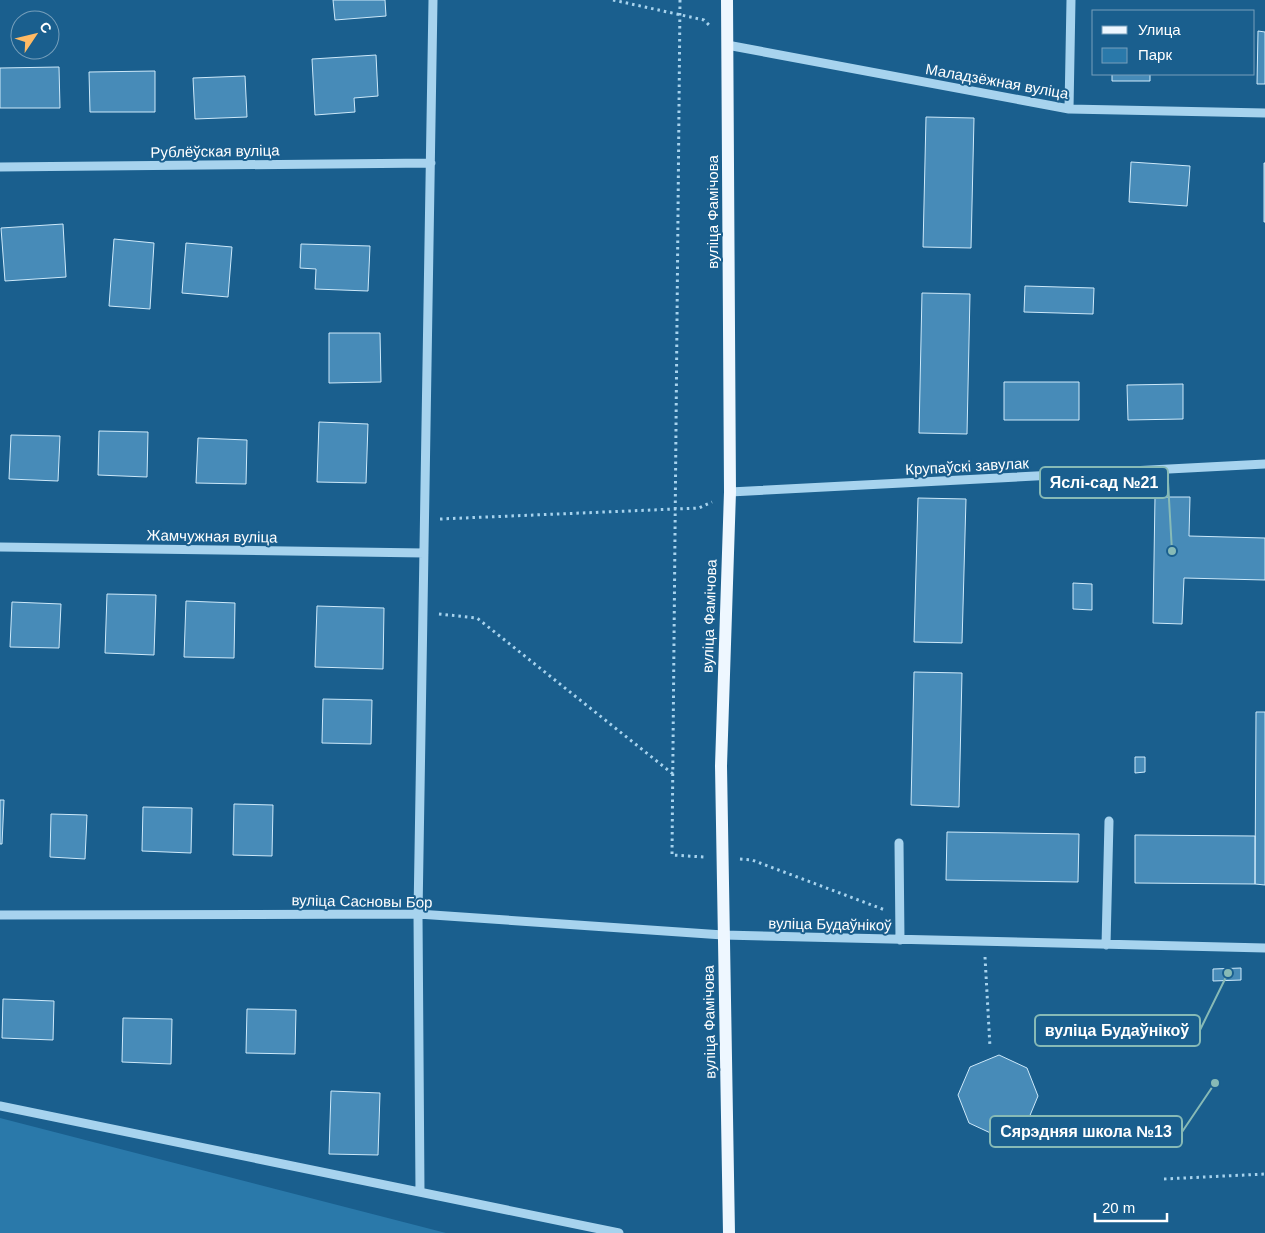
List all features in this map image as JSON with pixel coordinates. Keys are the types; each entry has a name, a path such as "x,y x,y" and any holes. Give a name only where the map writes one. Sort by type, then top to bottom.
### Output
{"main road":[{"name":"вуліца Фамічова","path":"727,0 730,492 721,766 729,1233"}],"street":[{"path":"420,1192 418,914 434,0"},
{"path":"1068,109 1072,0"},
{"name":"Маладзёжная вуліца","path":"727,44 1068,109 1265,113"},
{"name":"Рублёўская вуліца","path":"0,167 431,163"},
{"name":"Крупаўскі завулак","path":"730,492 1265,464"},
{"name":"Жамчужная вуліца","path":"0,547 424,553"},
{"path":"1106,945 1108,821"},
{"path":"899,843 900,940"},
{"name":"вуліца Сасновы Бор","path":"0,915 418,914 724,935"},
{"name":"вуліца Будаўнікоў","path":"724,935 1265,948"},
{"path":"0,1106 619,1233"}],"path":[{"path":"613,0 704,20 727,44"},
{"path":"680,0 672,855 752,860 900,916"},
{"path":"425,520 700,508 730,492"},
{"path":"423,612 477,618 673,774"},
{"path":"984,942 990,1047"},
{"path":"1164,1179 1265,1174"}],"green space":[{"path":"0,1118 446,1233 0,1233"}],"building":[{"path":"333,0 385,0 386,16 335,20"},
{"path":"1258,31 1265,32 1265,84 1257,84"},
{"path":"376,55 378,96 354,98 355,112 315,115 312,59"},
{"path":"59,67 60,108 0,108 0,68"},
{"path":"155,71 155,112 90,112 89,72"},
{"path":"1112,75 1150,75 1150,81 1112,81"},
{"path":"245,76 247,117 195,119 193,78"},
{"path":"926,117 974,118 971,248 923,247"},
{"path":"1131,162 1190,166 1187,206 1129,202"},
{"path":"1265,163 1265,222 1264,222"},
{"path":"63,224 66,277 5,281 1,228"},
{"path":"114,239 154,243 150,309 109,306"},
{"path":"186,243 232,247 228,297 182,293"},
{"path":"301,244 370,246 368,291 315,289 316,269 300,268"},
{"path":"1025,286 1094,288 1093,314 1024,312"},
{"path":"922,293 970,294 967,434 919,433"},
{"path":"329,333 380,333 381,382 329,383"},
{"path":"1004,382 1079,382 1079,420 1004,420"},
{"path":"1183,384 1183,419 1128,420 1127,385"},
{"path":"319,422 368,424 366,483 317,482"},
{"path":"99,431 148,432 147,477 98,475"},
{"path":"11,435 60,436 58,481 9,479"},
{"path":"198,438 247,440 246,484 196,483"},
{"path":"1155,497 1190,497 1189,536 1265,538 1265,580 1184,578 1182,624 1153,623"},
{"path":"918,498 966,499 962,643 914,642"},
{"path":"1073,583 1092,584 1092,610 1073,609"},
{"path":"107,594 156,595 154,655 105,653"},
{"path":"186,601 235,603 234,658 184,657"},
{"path":"12,602 61,604 59,648 10,647"},
{"path":"317,606 384,608 383,669 315,667"},
{"path":"914,672 962,673 959,807 911,805"},
{"path":"323,699 372,700 371,744 322,743"},
{"path":"1256,712 1265,712 1265,885 1255,884"},
{"path":"1135,757 1145,757 1145,772 1135,773"},
{"path":"0,800 4,800 2,844 0,844"},
{"path":"234,804 273,805 272,856 233,855"},
{"path":"143,807 192,808 191,853 142,851"},
{"path":"51,814 87,815 85,859 50,857"},
{"path":"947,832 1079,834 1078,882 946,880"},
{"path":"1135,835 1255,836 1255,884 1135,883"},
{"path":"1241,968 1241,980 1213,981 1213,969"},
{"path":"3,999 54,1001 53,1040 2,1038"},
{"path":"247,1009 296,1010 295,1054 246,1053"},
{"path":"123,1018 172,1019 171,1064 122,1062"},
{"path":"999,1055 1027,1068 1038,1096 1026,1125 997,1136 969,1123 958,1095 970,1067"},
{"path":"331,1091 380,1093 378,1155 329,1154"}],"place":[{"name":"Яслі-сад №21","path":"1172,551"},
{"name":"вуліца Будаўнікоў","path":"1228,973"},
{"name":"Сярэдняя школа №13","path":"1215,1083"}]}
